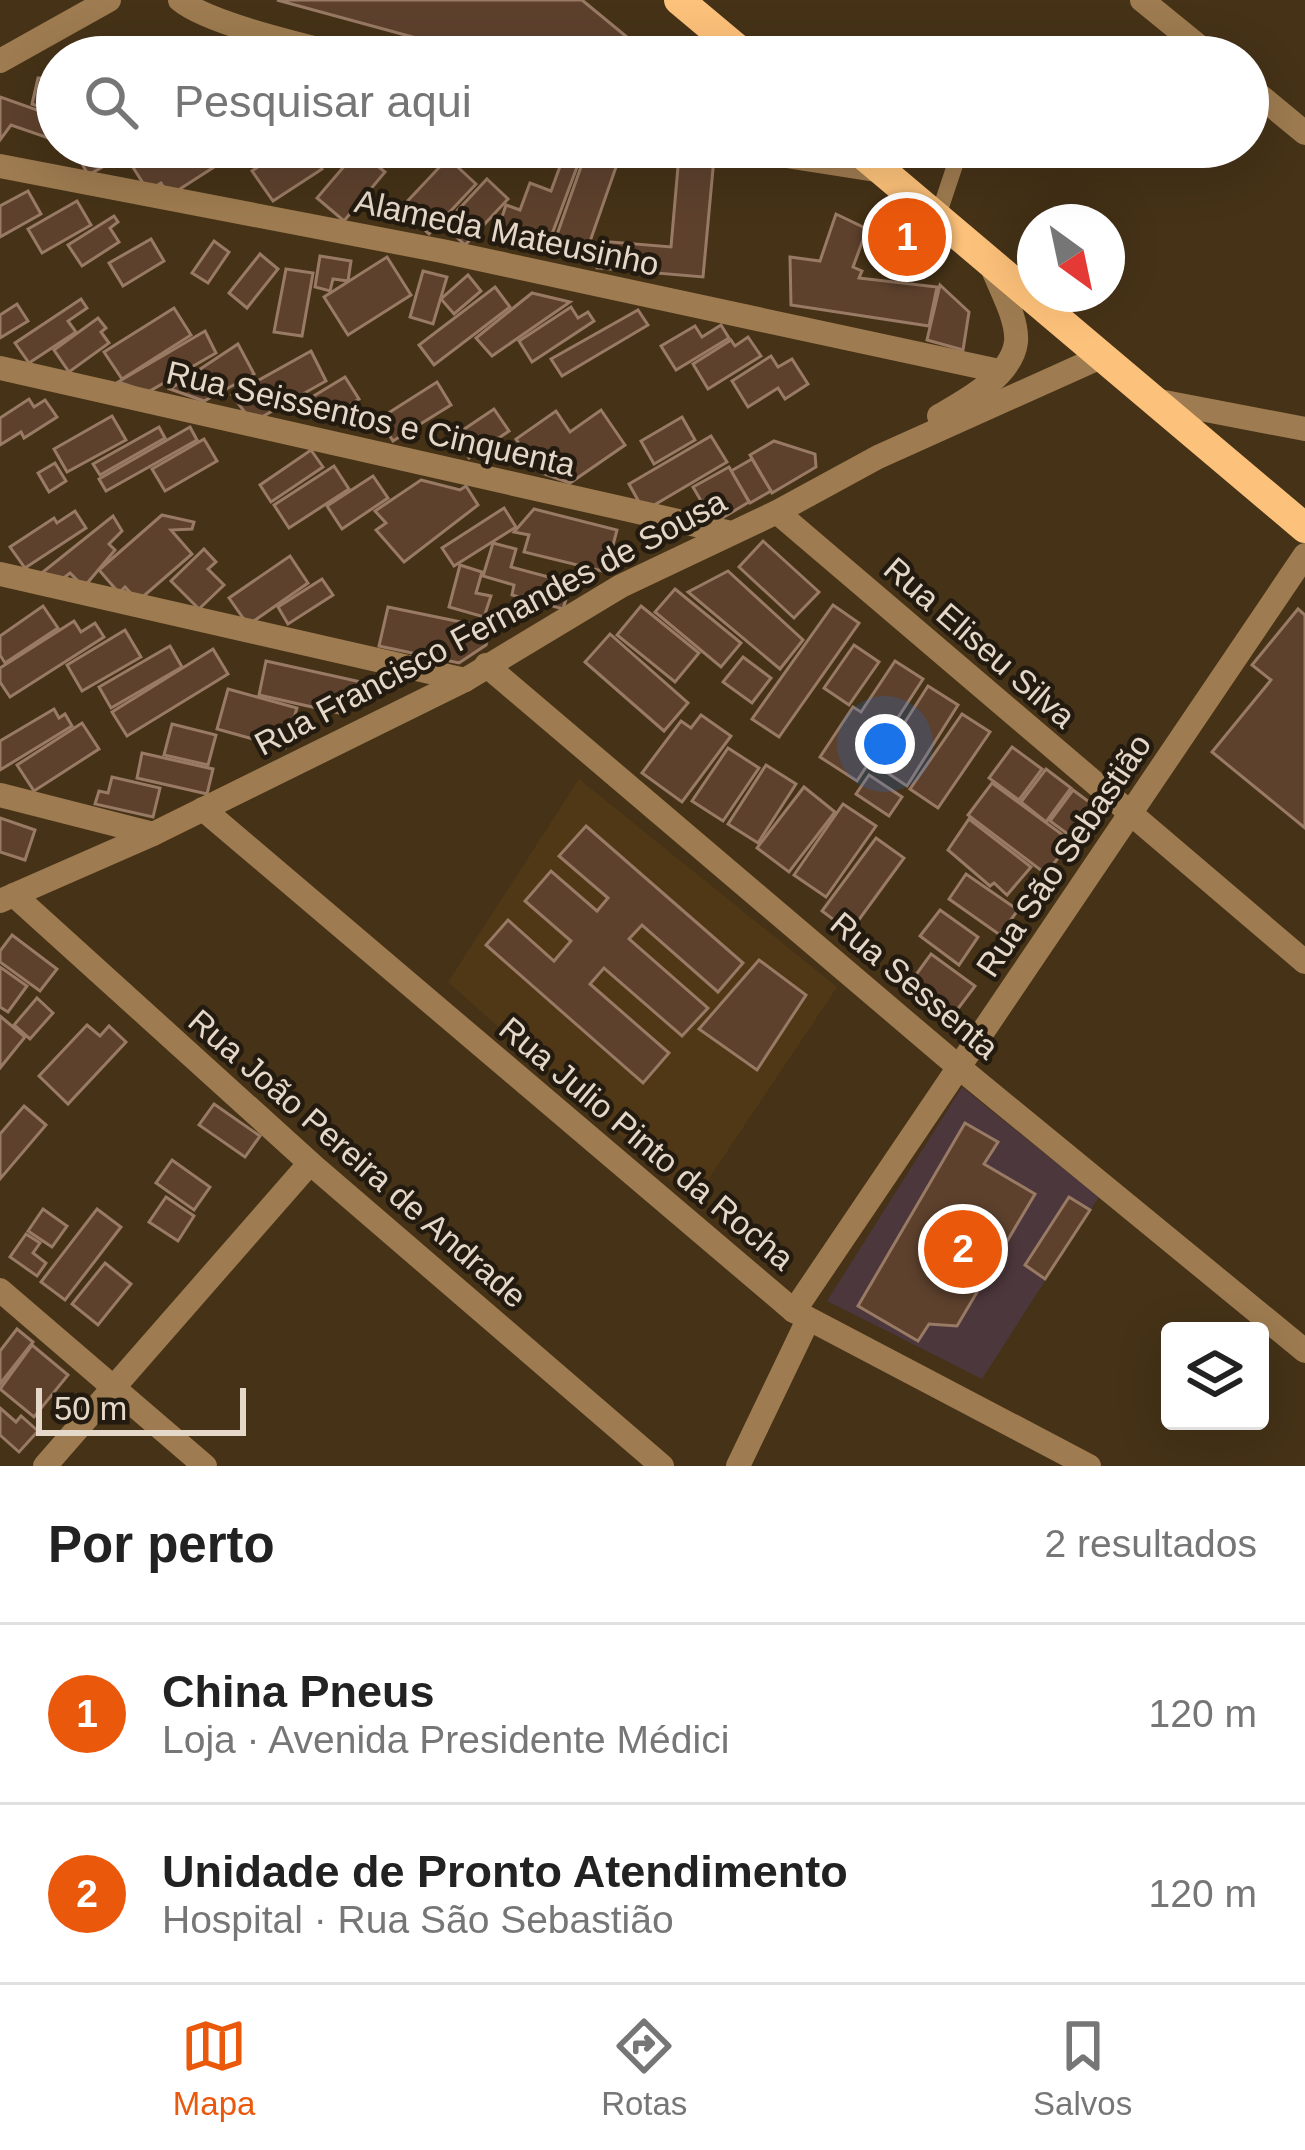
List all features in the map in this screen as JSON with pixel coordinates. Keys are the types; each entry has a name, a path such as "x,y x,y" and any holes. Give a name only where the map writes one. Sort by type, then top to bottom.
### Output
{"main road":[{"path":"679,0 722,36"},
{"path":"878,168 1305,528"}],"street":[{"path":"180,0 281,36"},
{"path":"1142,0 1186,36"},
{"path":"40,36 92,3"},
{"path":"0,61 36,38"},
{"path":"1269,103 1305,133"},
{"name":"Alameda Mateusinho","path":"0,166 442,251 999,371"},
{"path":"863,168 882,171"},
{"path":"992,267 1016,341 999,371"},
{"name":"Rua Francisco Fernandes de Sousa","path":"7,898 153,834 476,672 621,586 777,512 878,457 1103,356"},
{"name":"Rua Seissentos e Cinquenta","path":"0,368 728,532"},
{"name":"Rua Francisco Fernandes de Sousa","path":"878,457 965,400 999,371"},
{"path":"1152,400 1305,430"},
{"name":"Rua Eliseu Silva","path":"777,512 1305,962"},
{"name":"Rua São Sebastião","path":"738,1466 801,1315 1305,555"},
{"path":"0,574 476,672"},
{"name":"Rua Sessenta","path":"476,672 1305,1351"},
{"path":"0,795 153,834"},
{"name":"Rua Julio Pinto da Rocha","path":"202,809 801,1315 1089,1466"},
{"name":"Rua João Pereira de Andrade","path":"7,898 662,1466"},
{"path":"46,1466 310,1163"},
{"path":"0,1290 205,1466"}],"lane":[{"path":"938,219 954,168"}],"shaded area":[{"path":"579,779 837,987 694,1201 448,982"},
{"path":"962,1087 1099,1197 982,1379 827,1301"}],"building":[{"path":"277,0 582,0 626,36 409,36"},
{"path":"0,97 36,110 36,134 11,125 0,140"},
{"path":"133,168 213,168 169,196 161,183 148,191"},
{"path":"256,168 322,169 273,201 252,171"},
{"path":"343,168 385,172 344,221 317,198"},
{"path":"439,168 459,168 476,184 429,234 401,208"},
{"path":"559,168 577,168 545,253 496,235 506,205 520,210 530,183 551,191"},
{"path":"581,168 616,168 586,253 554,243"},
{"path":"678,168 713,168 703,277 597,268 600,241 671,247"},
{"path":"487,179 508,199 465,245 444,225"},
{"path":"28,191 41,214 0,237 0,206"},
{"path":"77,201 91,225 42,253 28,229"},
{"path":"836,214 867,229 853,267 862,271 859,278 937,287 929,326 791,305 790,257 820,261"},
{"path":"114,216 118,222 110,228 119,242 82,266 68,245"},
{"path":"151,239 164,261 123,286 109,263"},
{"path":"214,241 229,252 208,283 192,273"},
{"path":"260,254 278,269 247,308 229,293"},
{"path":"320,256 351,261 348,281 333,279 330,291 315,287"},
{"path":"387,257 411,295 348,335 324,297"},
{"path":"286,269 313,273 302,336 274,332"},
{"path":"423,271 447,277 433,324 410,317"},
{"path":"468,275 481,291 454,314 441,299"},
{"path":"940,285 969,312 963,350 927,340"},
{"path":"495,287 510,307 434,365 419,345"},
{"path":"532,293 570,302 492,356 476,338"},
{"path":"81,299 87,308 68,321 76,332 29,363 15,343"},
{"path":"17,304 28,321 0,338 0,315"},
{"path":"571,307 578,318 588,312 594,321 532,362 519,341"},
{"path":"174,308 191,335 122,379 104,352"},
{"path":"638,310 648,325 562,376 551,359"},
{"path":"98,318 109,343 69,372 54,350"},
{"path":"721,325 729,338 676,370 661,346 695,326 702,337"},
{"path":"205,331 216,353 148,392 118,382"},
{"path":"748,337 761,356 708,389 693,364 731,340 735,346"},
{"path":"238,344 254,374 204,401 170,389"},
{"path":"311,351 326,381 260,418 246,414 232,395"},
{"path":"771,356 778,367 792,359 808,384 785,399 778,388 748,407 732,381"},
{"path":"345,377 359,399 326,419 312,397"},
{"path":"437,382 451,405 393,441 379,419"},
{"path":"29,399 34,407 45,400 57,417 24,438 21,432 0,445 0,418"},
{"path":"494,409 509,431 469,458 454,436"},
{"path":"601,410 625,445 570,483 539,472 516,439 556,411 570,432"},
{"path":"112,416 126,440 67,472 54,449"},
{"path":"682,417 695,440 654,464 641,441"},
{"path":"159,427 165,438 100,475 93,464"},
{"path":"190,427 197,440 106,491 99,479"},
{"path":"711,436 727,462 644,511 629,484"},
{"path":"204,439 217,461 165,491 152,469"},
{"path":"774,441 815,454 816,467 772,493 750,455"},
{"path":"311,450 323,467 271,502 260,485"},
{"path":"752,459 771,491 750,503 731,471"},
{"path":"55,463 66,481 49,492 38,473"},
{"path":"334,466 349,489 289,528 274,505"},
{"path":"729,467 749,502 714,523 693,487"},
{"path":"373,476 388,498 342,529 327,506"},
{"path":"421,480 460,490 466,486 478,505 404,562 376,530 386,523 375,511"},
{"path":"504,508 516,527 454,566 442,548"},
{"path":"534,509 617,530 606,572 524,552 529,535 514,532"},
{"path":"75,511 86,528 25,568 10,547 54,518 57,523"},
{"path":"162,515 194,522 192,529 171,530 192,554 138,601 125,587 119,593 99,570"},
{"path":"113,516 122,531 109,544 115,550 84,587 70,573 55,585 43,572"},
{"path":"763,541 819,592 794,618 739,567"},
{"path":"493,543 516,549 511,567 571,583 563,609 512,595 514,585 483,576"},
{"path":"204,549 216,562 208,569 224,585 199,609 171,581"},
{"path":"290,556 308,583 248,625 229,598"},
{"path":"460,565 482,572 476,593 491,596 484,617 449,607"},
{"path":"728,571 803,640 780,669 688,592"},
{"path":"322,579 333,595 288,624 278,607"},
{"path":"675,589 741,643 721,667 655,612"},
{"path":"833,605 859,623 779,737 752,719"},
{"path":"43,606 58,628 5,663 0,636"},
{"path":"641,606 699,653 675,682 617,635"},
{"path":"388,607 490,628 486,645 459,663 379,646"},
{"path":"1298,609 1305,615 1305,828 1212,752 1271,680 1252,665"},
{"path":"74,621 81,632 95,623 104,637 10,697 0,682 0,668"},
{"path":"125,630 141,657 82,691 67,665"},
{"path":"610,634 688,703 664,731 585,662"},
{"path":"854,645 879,662 849,705 824,688"},
{"path":"170,646 182,667 111,708 99,687"},
{"path":"213,649 228,674 127,736 112,712"},
{"path":"743,657 771,678 752,703 723,682"},
{"path":"266,661 361,682 339,713 259,695"},
{"path":"895,661 923,679 857,781 820,757 853,707 861,712"},
{"path":"928,686 958,705 907,786 883,770 899,746 893,741"},
{"path":"228,689 297,708 285,748 217,729"},
{"path":"54,709 59,718 65,714 72,726 0,770 0,741"},
{"path":"962,714 990,732 938,808 910,789"},
{"path":"701,715 731,736 682,802 642,773 681,721 691,728"},
{"path":"82,723 99,749 34,791 17,765"},
{"path":"172,724 216,735 208,765 164,755"},
{"path":"1012,747 1042,769 1019,800 989,778"},
{"path":"728,748 759,768 723,821 692,801"},
{"path":"142,753 213,769 207,794 137,778"},
{"path":"766,765 796,784 758,843 728,824"},
{"path":"1046,769 1071,788 1046,822 1021,802"},
{"path":"869,775 902,797 889,816 856,794"},
{"path":"112,777 160,788 153,817 95,804 99,791 108,793"},
{"path":"992,783 1071,841 1046,874 968,815"},
{"path":"804,787 835,812 789,872 757,848"},
{"path":"1073,790 1096,807 1073,838 1050,821"},
{"path":"843,804 876,826 826,897 794,875"},
{"path":"0,818 35,830 25,860 0,852"},
{"path":"969,819 1031,867 1007,895 948,850"},
{"path":"586,826 743,963 718,992 642,925 629,939 708,1008 682,1036 604,968 590,984 669,1053 643,1083 486,945 508,920 554,961 571,941 525,901 551,871 597,911 608,898 559,856"},
{"path":"876,838 904,858 850,932 822,911"},
{"path":"966,874 1018,910 1000,935 949,899"},
{"path":"940,910 978,937 959,965 920,936"},
{"path":"12,935 57,969 40,991 0,962 0,951"},
{"path":"931,954 975,986 951,1018 907,987"},
{"path":"759,960 806,995 757,1070 699,1029"},
{"path":"0,967 27,986 8,1012 0,1007"},
{"path":"37,998 53,1013 30,1039 14,1025"},
{"path":"0,1016 25,1037 0,1068"},
{"path":"87,1025 100,1036 109,1026 126,1042 68,1104 39,1076"},
{"path":"214,1104 260,1136 245,1157 199,1125"},
{"path":"24,1106 46,1125 0,1179 0,1134"},
{"path":"965,1123 998,1142 984,1164 1035,1194 957,1326 929,1324 918,1341 858,1306"},
{"path":"172,1160 210,1187 194,1210 156,1183"},
{"path":"166,1197 194,1216 178,1241 149,1222"},
{"path":"1069,1197 1090,1210 1045,1279 1025,1265"},
{"path":"43,1209 67,1226 52,1247 28,1231"},
{"path":"97,1209 121,1227 65,1300 41,1282"},
{"path":"26,1234 40,1243 33,1253 46,1263 37,1276 10,1257"},
{"path":"105,1263 131,1284 98,1325 72,1304"},
{"path":"17,1329 33,1342 0,1384 0,1351"},
{"path":"32,1345 68,1375 34,1417 0,1389"},
{"path":"0,1408 16,1422 21,1416 38,1431 19,1452 0,1435"}],"place":[{"name":"China Pneus","path":"907,237"},
{"name":"Unidade de Pronto Atendimento","path":"963,1249"}]}
